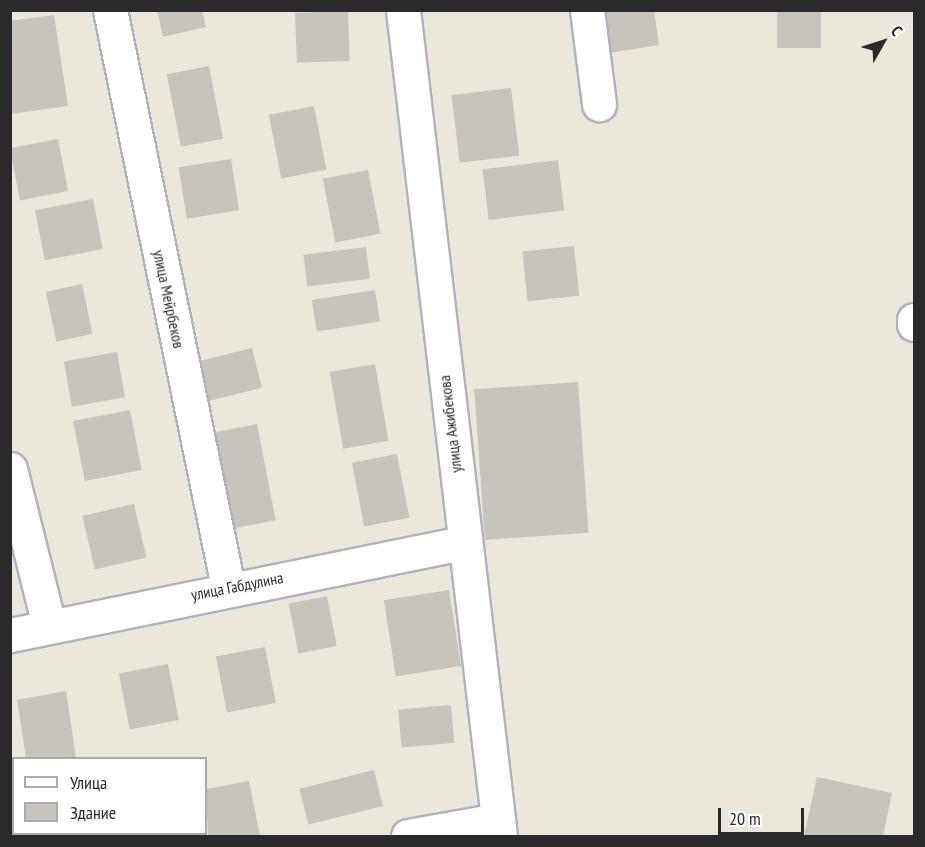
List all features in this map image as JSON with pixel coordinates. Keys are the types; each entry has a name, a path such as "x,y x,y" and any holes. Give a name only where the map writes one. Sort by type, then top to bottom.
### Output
{"street":[{"name":"улица Мейрбеков","path":"110,10 228,587"},
{"name":"улица Ажибекова","path":"402,10 499,828"},
{"path":"587,10 599,104"},
{"path":"10,469 49,625"},
{"name":"улица Габдулина","path":"10,635 228,587 464,543"},
{"path":"408,837 499,828"}],"building":[{"path":"157,10 202,10 206,27 163,37"},
{"path":"597,10 654,10 659,45 603,54"},
{"path":"777,10 821,10 821,48 777,48"},
{"path":"348,11 350,61 297,63 295,13"},
{"path":"54,15 68,106 10,114 10,21"},
{"path":"209,66 223,139 181,147 167,74"},
{"path":"511,88 519,155 460,163 451,95"},
{"path":"314,106 326,170 281,179 269,115"},
{"path":"58,139 68,191 20,200 10,148"},
{"path":"231,159 239,210 187,219 179,167"},
{"path":"558,160 564,211 489,220 483,169"},
{"path":"368,170 380,234 335,243 323,179"},
{"path":"93,199 103,249 45,260 35,210"},
{"path":"574,246 579,296 528,301 522,251"},
{"path":"366,247 370,279 307,286 303,255"},
{"path":"82,284 93,334 56,342 46,292"},
{"path":"375,290 380,322 317,332 312,300"},
{"path":"252,348 262,388 208,401 198,362"},
{"path":"117,352 125,397 72,407 64,361"},
{"path":"375,364 389,441 343,449 330,372"},
{"path":"578,382 589,533 485,540 474,389"},
{"path":"130,410 142,470 85,481 73,421"},
{"path":"257,424 276,520 233,529 214,432"},
{"path":"397,454 409,518 364,527 352,463"},
{"path":"134,504 146,558 95,570 82,516"},
{"path":"449,590 461,666 396,676 384,600"},
{"path":"327,596 337,646 298,654 289,603"},
{"path":"265,647 276,703 227,712 216,657"},
{"path":"168,664 179,720 130,729 119,674"},
{"path":"66,691 76,757 26,757 17,700"},
{"path":"451,705 454,743 402,747 398,710"},
{"path":"374,770 383,806 308,825 299,789"},
{"path":"817,777 892,793 883,836 804,836"},
{"path":"249,781 260,836 208,836 207,789"},
{"path":"135,835 183,835 183,836"}]}
